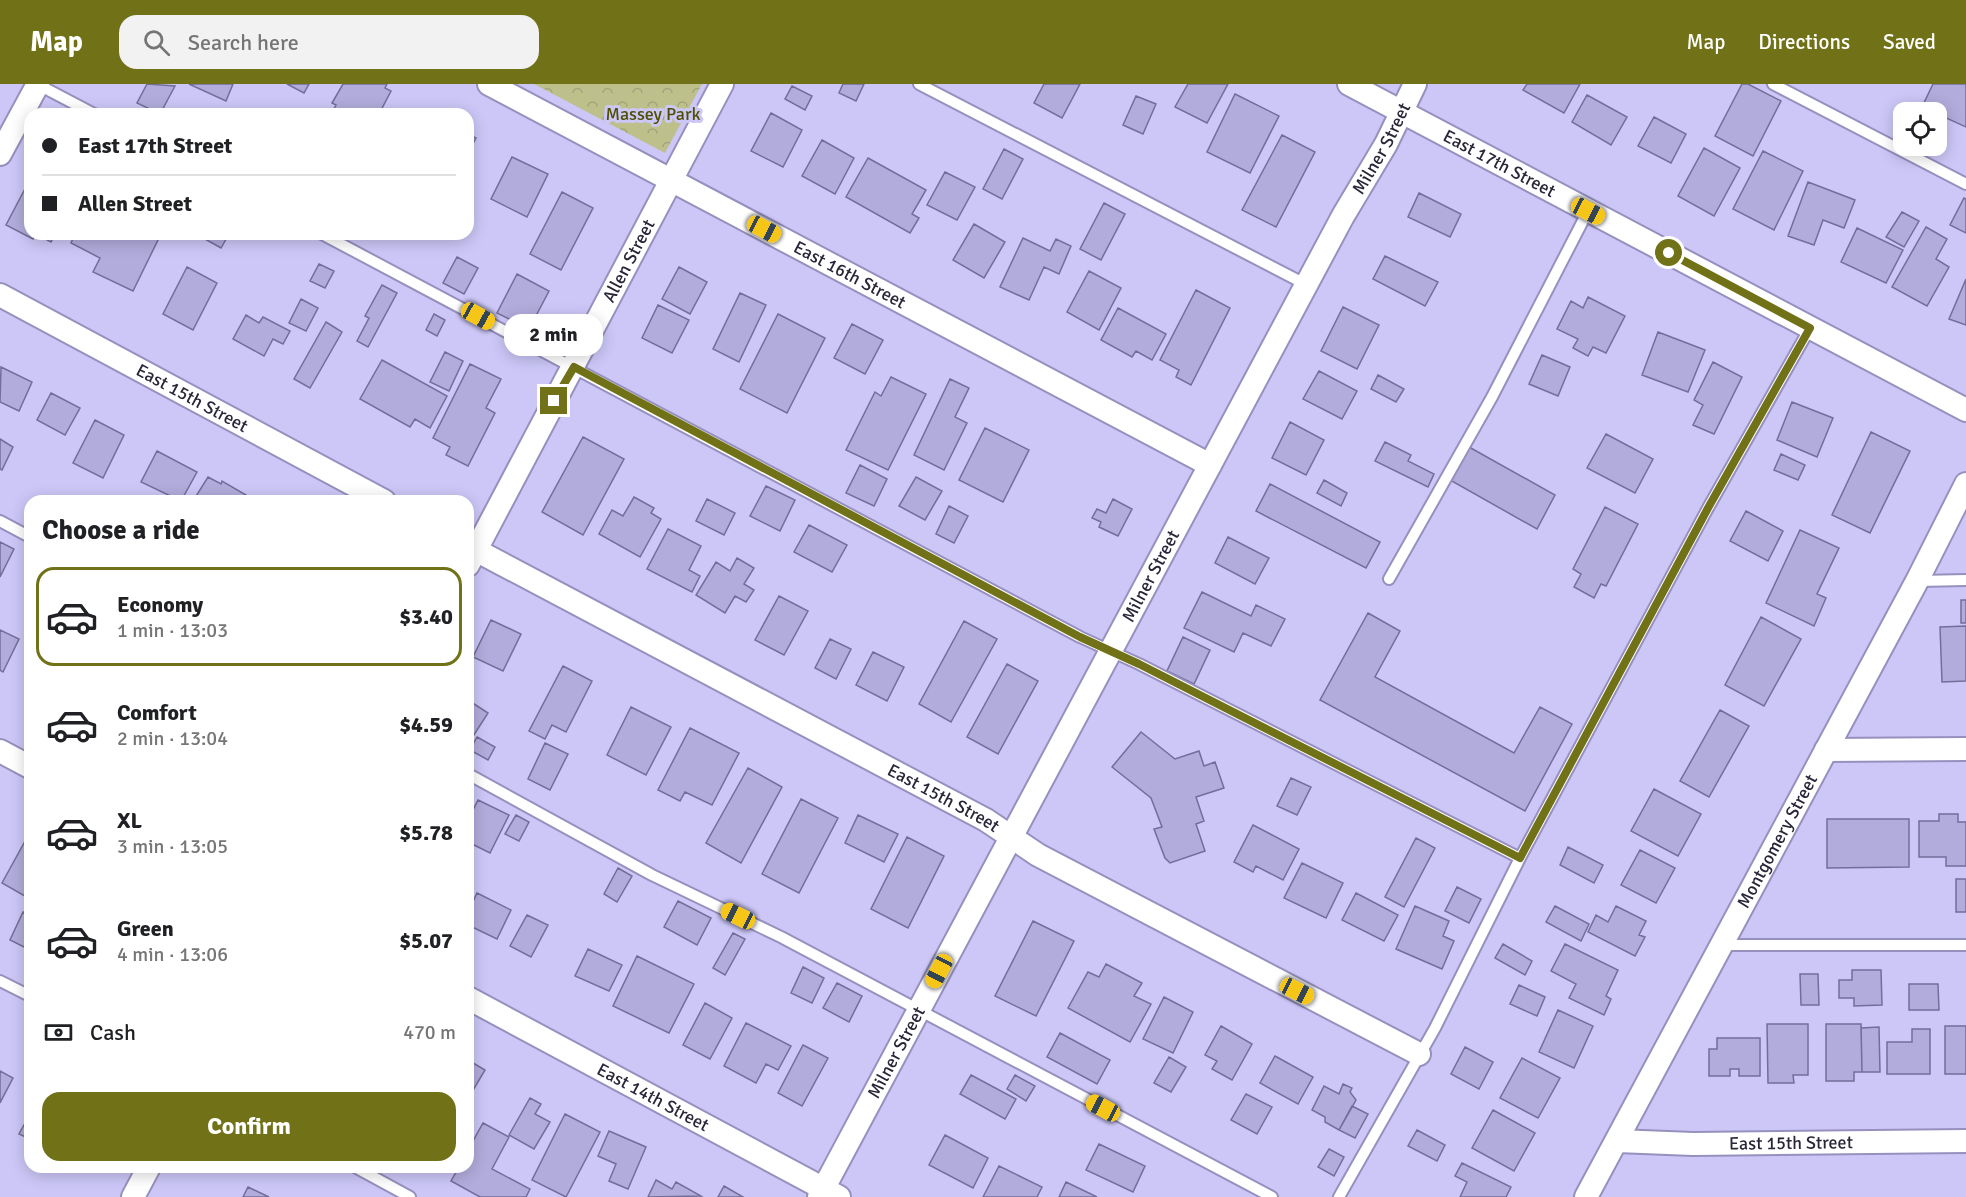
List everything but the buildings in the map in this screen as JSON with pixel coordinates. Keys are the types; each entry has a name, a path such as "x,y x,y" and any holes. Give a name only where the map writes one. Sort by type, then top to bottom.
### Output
{"street":[{"path":"25,108 38,84"},
{"name":"East 16th Street","path":"489,84 1210,465"},
{"name":"Allen Street","path":"474,549 574,367 722,84"},
{"name":"East 17th Street","path":"1349,84 1502,162 1588,211 1966,410"},
{"name":"Milner Street","path":"827,1194 919,1010 1010,837 1112,651 1343,216 1386,144 1400,110 1415,84"},
{"path":"0,154 24,110"},
{"name":"East 15th Street","path":"0,295 373,495"},
{"name":"Montgomery Street","path":"1586,1197 1827,750 1966,484"},
{"name":"East 15th Street","path":"474,556 949,800 1038,855 1419,1054"},
{"path":"1827,750 1966,749"},
{"path":"0,751 24,764"},
{"name":"East 14th Street","path":"474,1001 827,1194"},
{"name":"East 15th Street","path":"1617,1141 1693,1144 1966,1141"},
{"path":"133,1197 146,1173"}],"lane":[{"path":"38,84 83,108"},
{"path":"919,84 1307,285"},
{"path":"1773,84 1966,184"},
{"path":"1389,579 1492,397 1588,211"},
{"path":"333,240 1080,637 1112,651 1520,858"},
{"path":"1339,1197 1435,1028 1520,858 1708,508 1810,328"},
{"path":"0,521 24,534"},
{"path":"1917,581 1966,580"},
{"path":"474,777 652,875 781,937 1272,1197"},
{"path":"1721,945 1966,945"},
{"path":"0,981 24,993"},
{"path":"366,1173 410,1197"}],"green space":[{"name":"Massey Park","path":"534,84 702,84 665,153"}],"route":[{"path":"554,401 574,367 1080,637 1139,664 1520,858 1708,508 1810,328 1669,253"}]}
